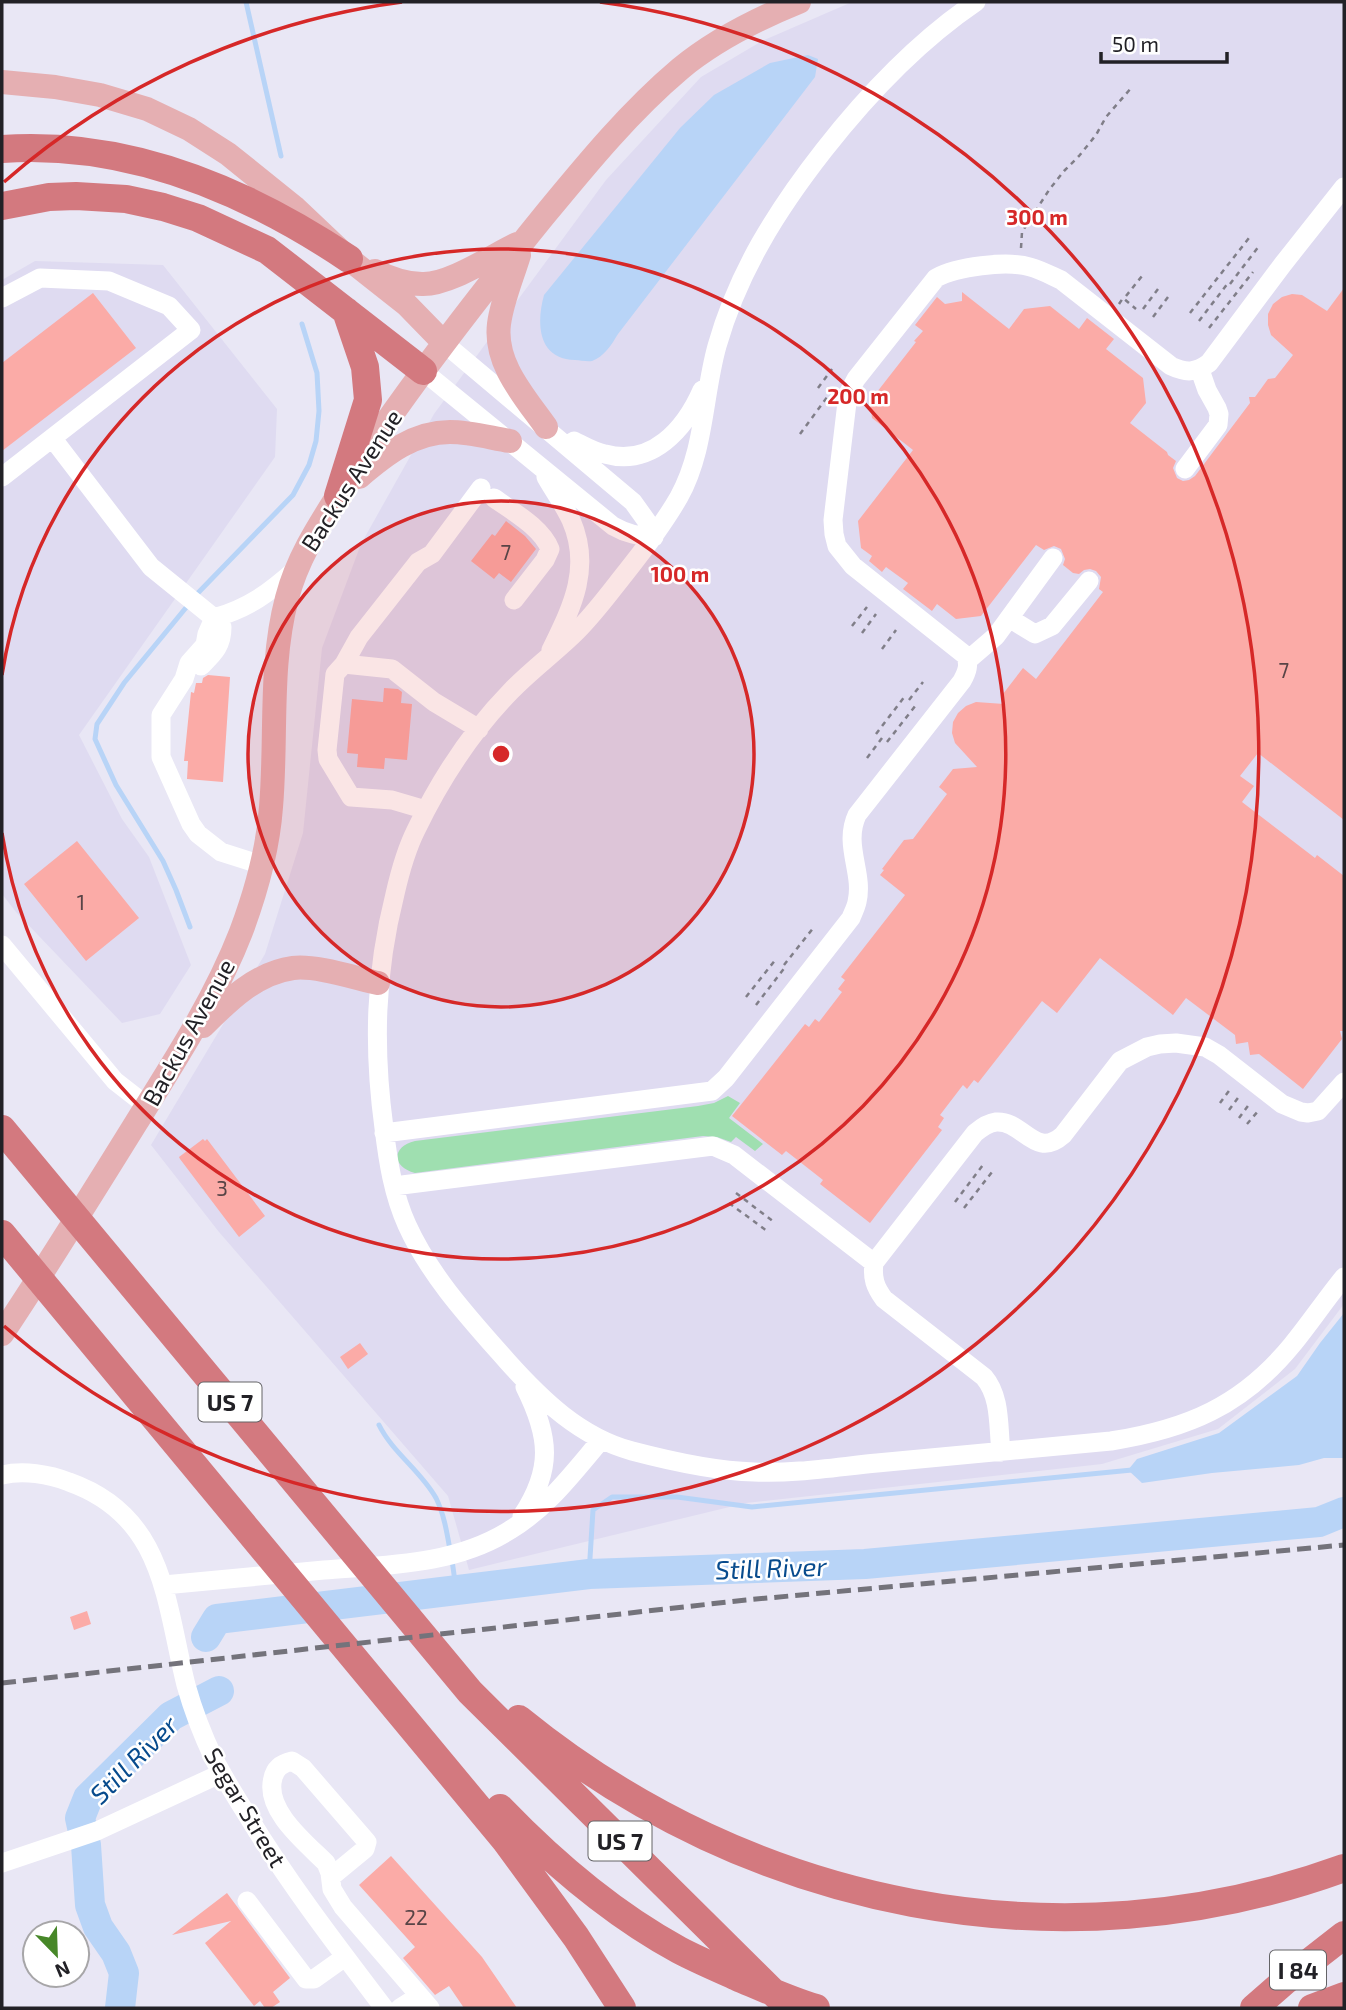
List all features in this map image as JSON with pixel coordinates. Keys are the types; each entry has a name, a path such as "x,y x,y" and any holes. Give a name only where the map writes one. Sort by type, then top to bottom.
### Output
{"highway":[{"path":"2,149 91,152 174,170 210,183 284,218 349,259"},
{"path":"2,206 49,198 126,199 198,218 267,250 423,371"},
{"path":"338,496 369,400 365,368 346,311"},
{"path":"2,1123 27,1159"},
{"name":"US 7","path":"2,1129 320,1509 497,1709 789,2008"},
{"name":"US 7","path":"2,1234 355,1657 420,1730"},
{"path":"497,1709 581,1765 673,1820 719,1843 814,1880 912,1903 1018,1917 1123,1916 1217,1903 1271,1891 1344,1868"},
{"path":"420,1730 542,1888 622,2008"},
{"path":"420,1730 532,1841 606,1903 680,1951 759,1987 816,2008"},
{"name":"I 84","path":"1254,2008 1344,1935"},
{"path":"1312,2008 1344,1996"}],"main road":[{"name":"Backus Avenue","path":"2,1334 183,1046 227,966 247,915 262,865 271,806 280,631 286,599 310,540 357,465 423,371 524,240 597,153 681,68 745,26 799,2"},
{"path":"2,82 55,86 100,95 147,110 190,130 263,181 349,259 406,304 444,343"},
{"path":"349,259 389,278 421,285 451,278 524,240"},
{"path":"524,240 502,308 499,342 502,358 511,375 546,427"},
{"path":"338,496 381,458 417,438 453,432 510,442"},
{"path":"183,1046 229,1001 255,982 279,972 308,968 378,983"}],"street":[{"path":"976,2 940,28 886,78 839,131 781,208 756,249 734,295 710,373 702,427 691,472 679,498 654,537 591,617 510,692 479,729 450,769 426,810 398,879 386,930 378,983 378,1065 384,1133 394,1186 410,1230 435,1273 516,1371 557,1412 601,1440 626,1450 739,1471 762,1473 1001,1452 1111,1441 1146,1436 1173,1428 1200,1418 1244,1391 1279,1359 1344,1277"},
{"path":"384,1133 712,1091 719,1086 851,918 857,901 858,886 851,836 857,815 967,673 968,660 965,655 853,566 837,546 834,534 833,520 848,394 856,379 936,278 954,270 1007,264 1027,266 1045,272 1060,280 1171,366 1180,371 1200,370 1209,363 1344,187"},
{"path":"2,298 40,278 109,281 169,306 191,330 2,477"},
{"path":"444,343 633,502 654,537"},
{"path":"1185,468 1218,425 1219,414 1200,370"},
{"path":"423,371 613,526 624,533 654,537"},
{"path":"546,427 606,455 640,455 657,448 679,429 697,402 710,373"},
{"path":"53,439 151,566 214,618"},
{"path":"538,464 571,521 580,554 577,591 547,659"},
{"path":"426,810 392,800 351,797 328,759 335,674 344,664 359,637 418,562 432,554 487,493 537,532 547,541 550,549 540,567 514,600"},
{"path":"968,660 996,636 1053,558"},
{"path":"262,865 221,852 198,834 191,824 161,757 161,715 184,679 190,663 205,645 214,618 243,609 257,601 297,568"},
{"path":"1009,618 1035,634 1052,626 1089,581"},
{"path":"344,664 392,669 434,702 479,729"},
{"path":"2,945 115,1081 146,1105"},
{"path":"1001,1452 996,1398 992,1387 984,1377 884,1298 874,1282 874,1263 975,1133 996,1122 1017,1128 1037,1142 1056,1141 1120,1061 1147,1047 1176,1043 1205,1047 1282,1104 1301,1112 1318,1111 1344,1082"},
{"path":"394,1186 713,1146 734,1156 874,1263"},
{"path":"508,1532 533,1498 542,1479 545,1462 541,1426 531,1398 516,1371"},
{"path":"164,1585 435,1559 462,1552 508,1532 527,1519 547,1502 601,1440"},
{"name":"Segar Street","path":"2,1475 33,1474 60,1478 85,1487 107,1500 127,1518 143,1538 164,1585 187,1689 202,1732 222,1773 274,1857 384,2008"},
{"path":"331,1877 365,1849 367,1842 303,1768 292,1761 285,1762 275,1771 272,1779 276,1806 283,1819 326,1863 332,1889 342,1907 424,2002 400,2008"},
{"path":"2,1863 97,1831 222,1773"},
{"path":"247,1901 306,1979 314,1979 345,1957"}],"path":[{"path":"1020,254 1022,232 1049,190 1132,87"},
{"path":"1190,313 1249,238"},
{"path":"1199,321 1259,246"},
{"path":"1209,328 1252,272"},
{"path":"1126,296 1142,276"},
{"path":"1143,309 1158,289"},
{"path":"1153,317 1168,297"},
{"path":"1115,309 1124,298 1136,309"},
{"path":"818,388 832,369"},
{"path":"800,434 828,396"},
{"path":"852,626 867,607"},
{"path":"862,633 876,614"},
{"path":"882,649 896,630"},
{"path":"909,700 923,682"},
{"path":"876,734 905,696"},
{"path":"887,742 916,705"},
{"path":"867,758 882,738"},
{"path":"756,1005 814,928"},
{"path":"746,997 776,959"},
{"path":"1220,1103 1233,1085"},
{"path":"1228,1110 1242,1092"},
{"path":"1239,1118 1252,1100"},
{"path":"1247,1124 1261,1107"},
{"path":"955,1202 983,1165"},
{"path":"964,1208 992,1172"},
{"path":"736,1193 774,1222"},
{"path":"729,1203 767,1231"}],"shaded area":[{"path":"852,2 1344,2 1344,1304 1295,1369 1218,1429 1102,1464 746,1503 469,1570 448,1496 219,1232 151,1145 265,954 303,833 322,648 361,544 434,414 606,180 701,77 762,41"},
{"path":"35,261 163,265 277,409 275,457 79,735 122,819 149,857 191,965 160,1014 122,1023 2,894 2,280"}],"green space":[{"path":"728,1096 740,1103 729,1118 763,1144 755,1151 736,1137 731,1142 703,1136 415,1173 402,1166 397,1157 402,1148 415,1141 698,1106 714,1103"}],"water":[{"path":"808,55 818,59 815,77 607,350 590,361 553,354 547,347 541,328 544,295 680,128 714,95 770,63"},
{"path":"1344,1313 1344,1458 1324,1458 1299,1465 1142,1483 1128,1470 1137,1459 1219,1433 1297,1376"}],"building":[{"path":"1344,288 1344,820 1258,753 1240,776 1254,786 1242,802 1315,858 1317,855 1344,876 1342,1039 1303,1089 1259,1054 1250,1055 1248,1042 1236,1044 1235,1035 1186,998 1173,1015 1100,958 1057,1013 1042,1001 978,1083 974,1080 967,1089 963,1085 940,1115 944,1118 938,1127 942,1130 870,1223 820,1184 823,1180 786,1151 782,1155 732,1116 805,1024 809,1027 815,1019 819,1022 842,992 838,989 845,980 841,977 905,895 880,875 904,840 913,839 947,794 939,787 953,769 977,767 955,743 953,722 958,713 976,702 1004,704 1003,694 1023,668 1036,679 1103,592 1099,589 1101,577 1096,571 1090,569 1079,574 1073,573 1063,565 1065,559 1061,549 1054,546 1044,550 1036,545 981,616 956,619 937,604 932,611 903,589 908,583 886,567 882,572 869,561 872,556 861,548 858,521 913,450 872,418 870,401 916,342 914,341 923,331 915,325 937,297 945,304 962,301 962,292 1009,329 1024,309 1050,306 1079,329 1087,318 1114,339 1106,349 1143,378 1146,403 1130,423 1176,461 1173,468 1177,478 1189,480 1195,476 1250,403 1249,397 1255,397 1268,379 1275,378 1293,355 1271,335 1268,314 1273,304 1282,297 1302,295 1327,311"},
{"path":"93,293 136,348 2,451 2,363"},
{"path":"506,521 536,549 511,582 499,573 494,579 471,561"},
{"path":"208,675 230,677 223,782 187,779 188,761 184,761 191,692 194,693 196,683 202,683 203,678"},
{"path":"384,688 398,689 402,692 401,703 412,704 407,760 385,758 384,769 357,767 358,754 347,753 352,699 383,702"},
{"path":"77,841 139,918 86,961 24,884"},
{"path":"203,1139 207,1139 265,1216 239,1237 179,1157"},
{"path":"360,1343 368,1354 348,1369 340,1357"},
{"path":"87,1611 91,1624 74,1630 70,1617"},
{"path":"391,1856 482,1957 517,2008 464,2008 449,1986 435,1995 403,1958 415,1947 359,1885"},
{"path":"227,1893 290,1978 273,1992 280,2002 271,2008 265,2008 260,2001 254,2006 205,1943 231,1921 172,1935"}],"waterway":[{"path":"246,2 281,156"},
{"path":"195,596 293,495 309,465 316,441 319,411 317,373 302,324"},
{"path":"189,604 124,683 97,724 95,739 116,785 163,861 190,927"},
{"path":"379,1425 436,1498 450,1550"},
{"path":"589,1574 593,1510 612,1497 677,1497 752,1507 1132,1470"},
{"name":"Still River","path":"206,1637 217,1619 589,1574 865,1564 1319,1522 1344,1512"},
{"path":"452,1560 456,1589"},
{"name":"Still River","path":"120,2008 124,1973 116,1953 98,1927 90,1905 86,1845 80,1818 88,1798 171,1716 219,1691"}],"railway":[{"path":"2,1683 746,1600 1344,1545"}]}
